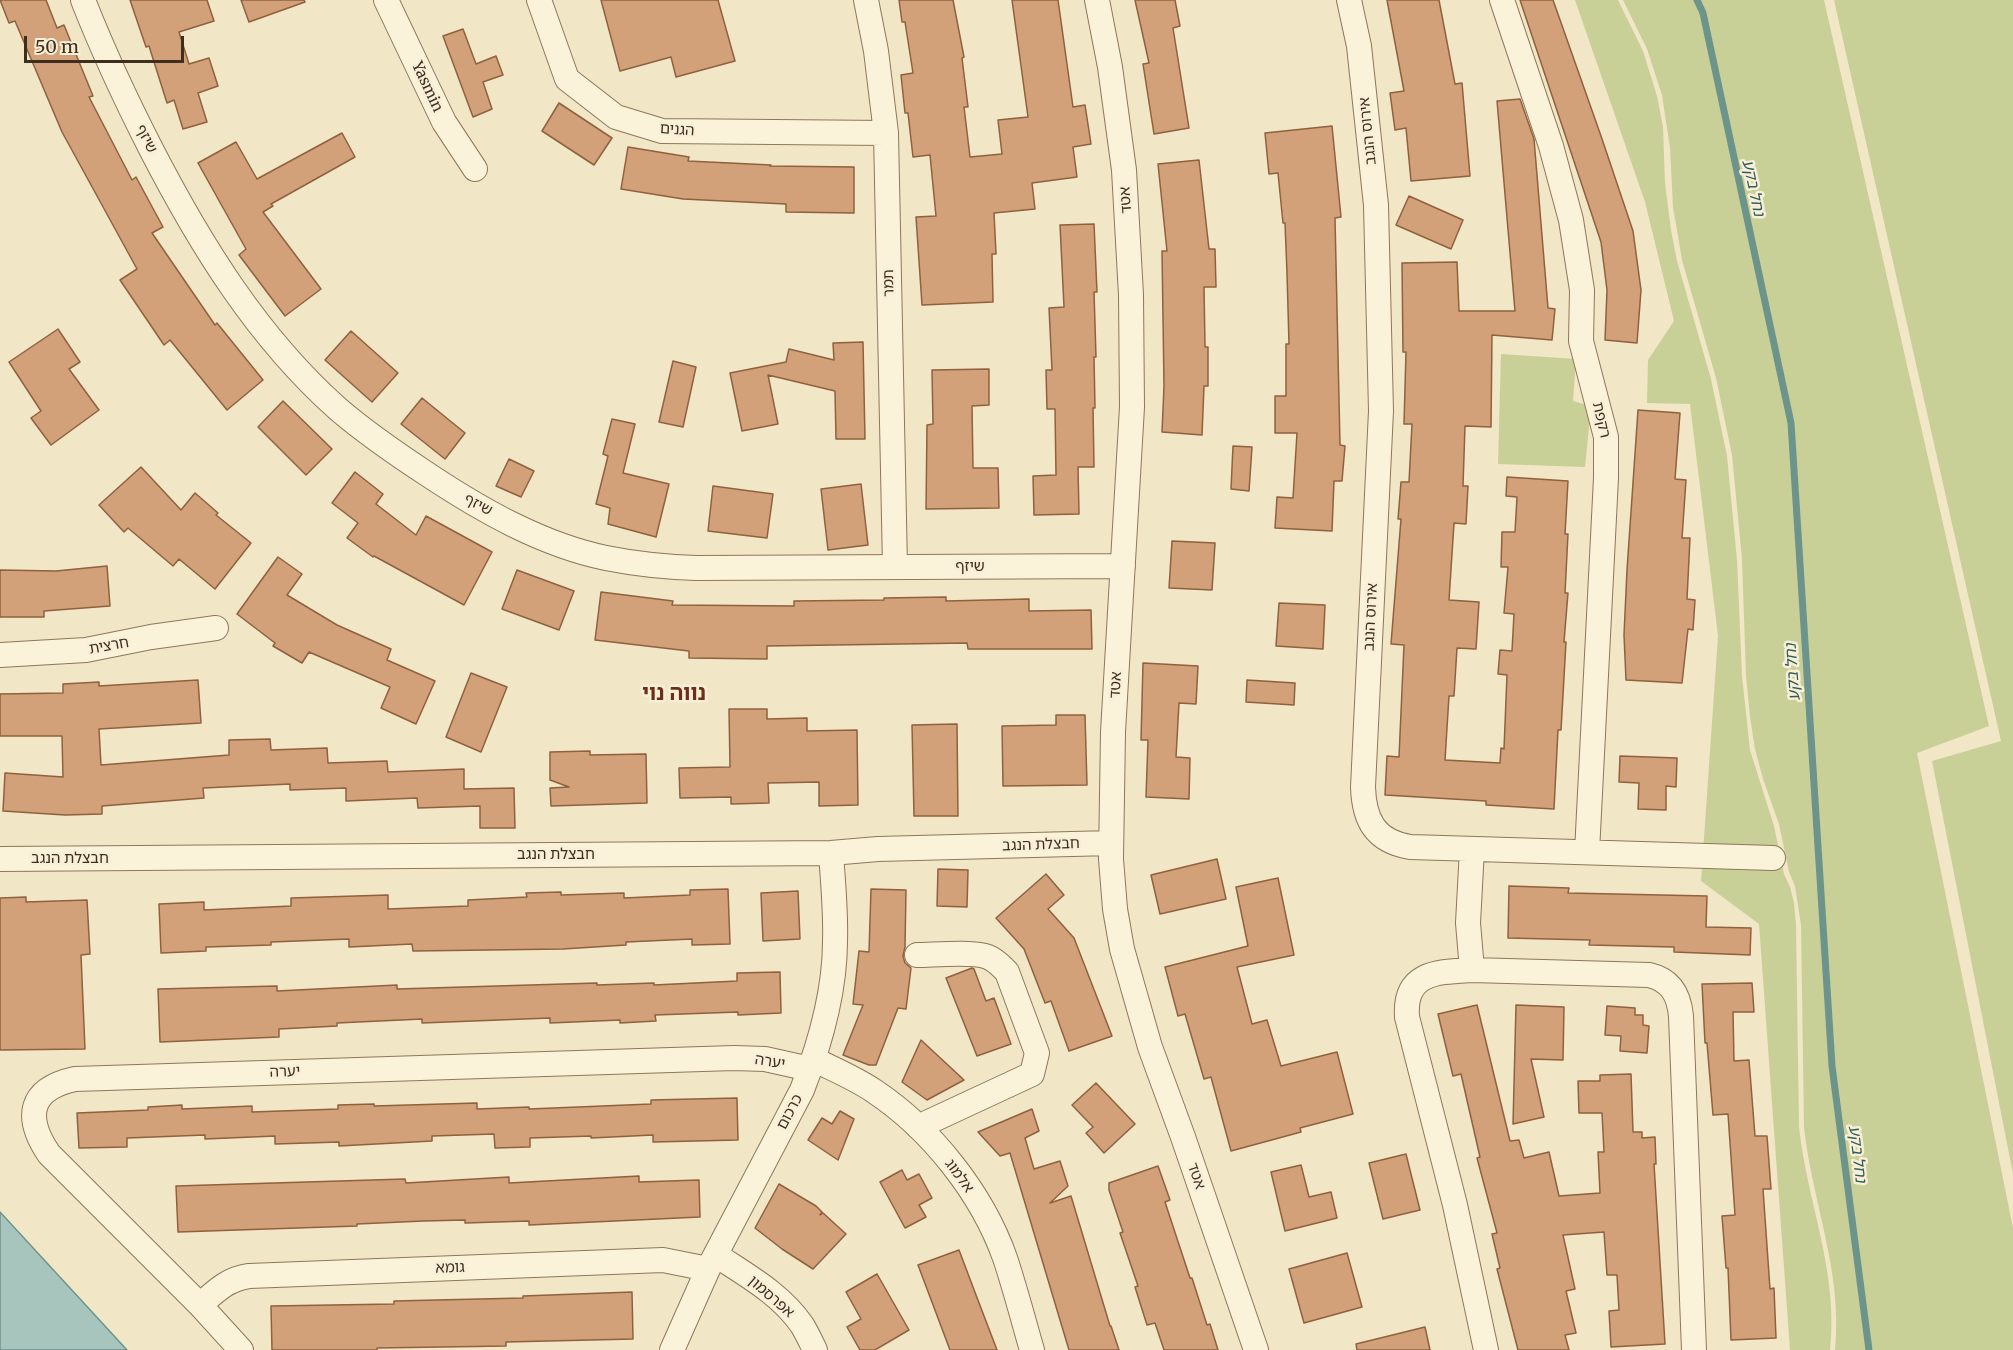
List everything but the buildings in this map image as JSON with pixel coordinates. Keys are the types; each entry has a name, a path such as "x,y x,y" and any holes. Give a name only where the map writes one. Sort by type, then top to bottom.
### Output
{"street":[{"name":"שיזף","path":"83,0 113,72 166,178 195,231 234,292 303,375 337,408 375,439 455,493 555,543 604,558 651,566 696,568 1123,566"},
{"name":"Yasmin","path":"386,0 444,122 475,170"},
{"name":"הגנים","path":"539,0 567,80 616,117 662,131 886,133"},
{"name":"תמר","path":"866,0 876,51 886,133 895,567"},
{"name":"אטד","path":"1097,0 1119,127 1129,255 1132,407 1113,732 1111,843 1115,909 1122,949 1150,1047 1256,1350"},
{"name":"אירוס הנגב","path":"1349,0 1359,46 1376,206 1381,411 1363,799 1369,819 1379,834 1393,843 1410,847 1773,858"},
{"name":"רקפת","path":"1503,0 1551,146 1571,220 1582,290 1581,341 1606,437 1606,478 1587,852"},
{"name":"חרצית","path":"0,655 86,650 216,628"},
{"name":"חבצלת הנגב","path":"0,859 831,853 878,849 1111,843"},
{"path":"1472,849 1468,923 1472,970"},
{"name":"כרכום","path":"672,1350 712,1262 802,1090 811,1064 824,1023 836,944 831,853"},
{"path":"916,955 987,956 998,963 1007,972 1037,1053 1032,1074 918,1127"},
{"path":"1486,1350 1460,1226 1407,1017 1411,989 1423,979 1472,970 1649,975 1667,982 1674,991 1681,1016 1694,1350"},
{"name":"יערה","path":"240,1350 200,1305 49,1154 39,1140 34,1125 34,1110 40,1096 57,1083 86,1079 734,1058 811,1064"},
{"name":"אלמוג","path":"811,1064 873,1090 900,1110 950,1162 992,1229 1004,1257 1032,1350"},
{"name":"גומא","path":"200,1305 226,1282 249,1276 654,1260 712,1262"},
{"name":"אפרסמון","path":"712,1262 759,1284 782,1302 801,1324 815,1350"}],"green space":[{"path":"1575,0 1618,0 1643,51 1657,96 1663,127 1665,183 1677,261 1711,379 1727,456 1737,560 1742,676 1750,750 1774,826 1784,874 1794,903 1799,1127 1830,1293 1832,1321 1830,1350 1790,1350 1759,924 1701,881 1718,636 1690,404 1647,403 1648,360 1674,321 1645,202"},
{"path":"1623,0 1824,0 1989,726 1917,753 2013,1228 2013,1350 1835,1350 1835,1293 1804,1127 1801,925 1795,886 1789,872 1779,824 1755,749 1750,717 1746,676 1742,559 1732,455 1716,378 1682,260 1673,207 1670,148 1662,95 1647,49"},
{"path":"1834,0 2013,0 2013,1174 1932,761 2001,741"},
{"path":"1501,354 1576,359 1573,401 1591,406 1585,467 1498,464"}],"water":[{"path":"0,1212 127,1350 0,1350"}],"waterway":[{"name":"נחל בקע","path":"1697,0 1703,13 1791,423 1832,1066 1869,1350"}],"district":[{"name":"נווה נוי","path":"674,694"}]}
